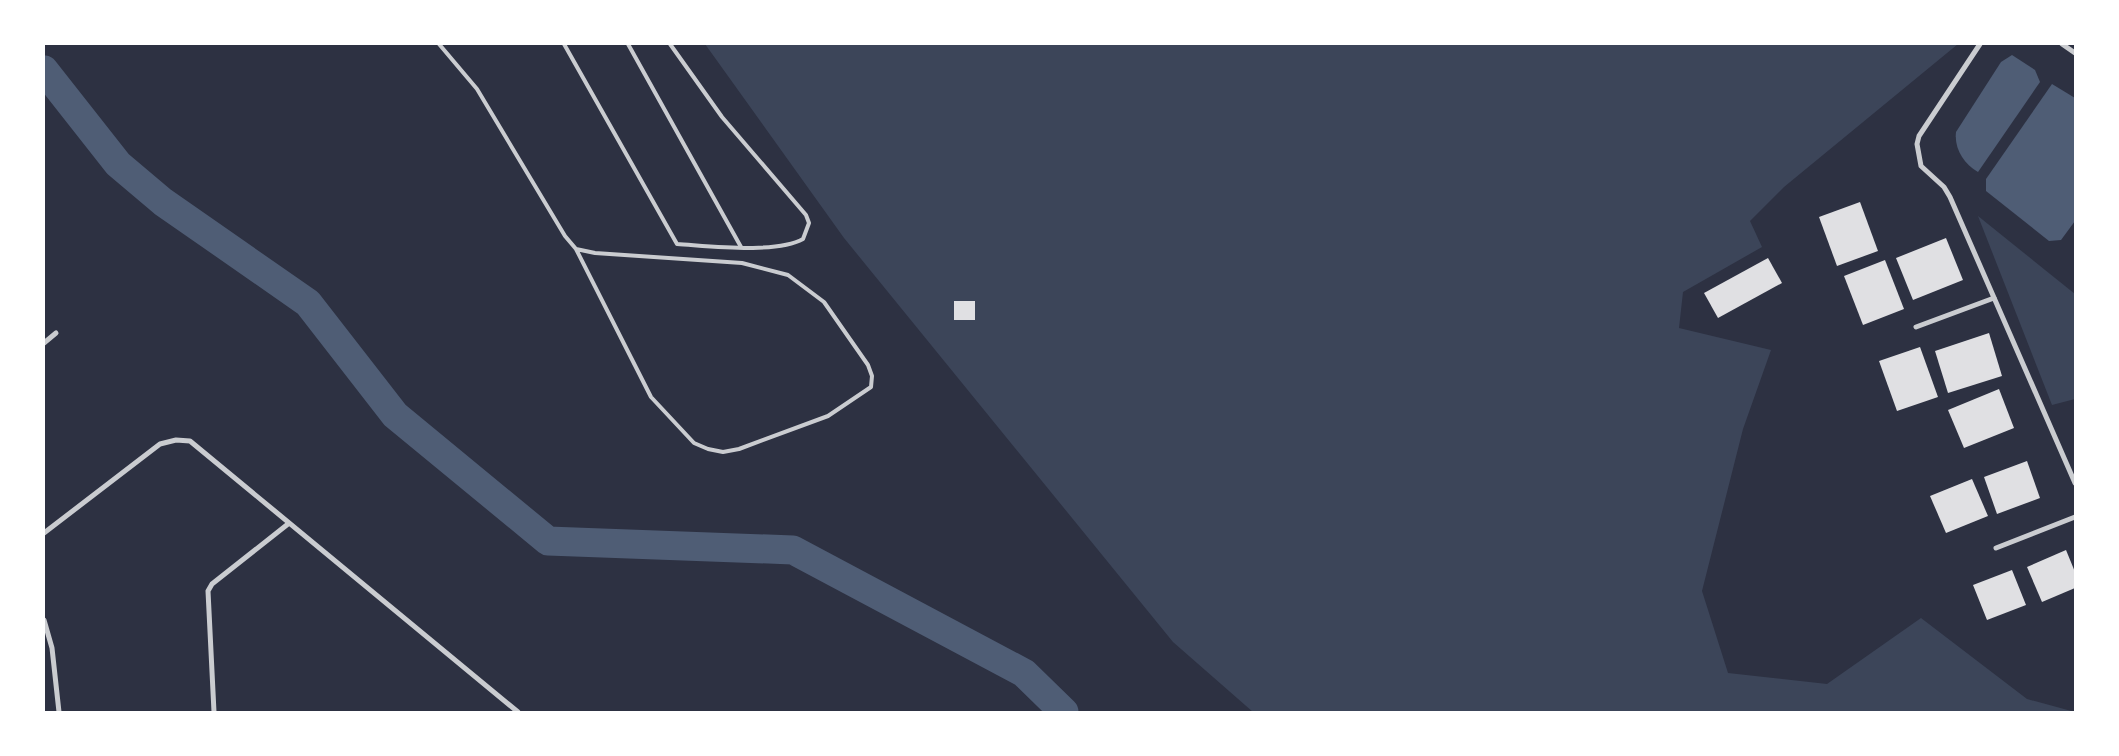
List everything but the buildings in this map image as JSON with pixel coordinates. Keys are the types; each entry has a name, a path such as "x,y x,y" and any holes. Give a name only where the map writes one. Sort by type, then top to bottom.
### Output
{"street":[{"path":"1980,44 1920,136 1917,155 1921,166 1944,187 1950,197 2075,483"},
{"path":"2062,44 2075,53"},
{"path":"1916,326 1994,298"},
{"path":"44,344 56,333"},
{"path":"44,533 160,444 176,440 190,441 288,524 518,712"},
{"path":"1996,548 2075,517"},
{"path":"214,712 208,591 212,584 288,524"},
{"path":"44,620 52,648 59,712"}],"lane":[{"path":"439,44 477,89 565,236 576,249 651,397 694,443 708,450 724,452 739,449 828,416 871,387 872,376 868,365 824,302 788,275 742,264 613,255 576,249"},
{"path":"564,44 677,244 741,248 793,245 803,239 808,232 806,215 722,117 670,44"},
{"path":"628,44 741,248"}],"shaded area":[{"path":"705,44 1958,44 1784,187 1750,221 1762,247 1683,292 1679,328 1771,350 1743,429 1702,591 1728,673 1827,684 1921,618 2027,699 2075,712 1253,712 1173,642 844,238"},
{"path":"2012,55 2035,70 2040,82 1978,172 1968,165 1958,150 1956,132 2001,62"},
{"path":"2052,84 2075,98 2075,221 2061,240 2049,241 1986,191 1986,179"},
{"path":"1978,216 2075,294 2075,399 2052,405"}],"waterway":[{"path":"44,70 118,164 163,202 308,303 395,415 548,541 793,550 1024,673 1064,712"}]}
